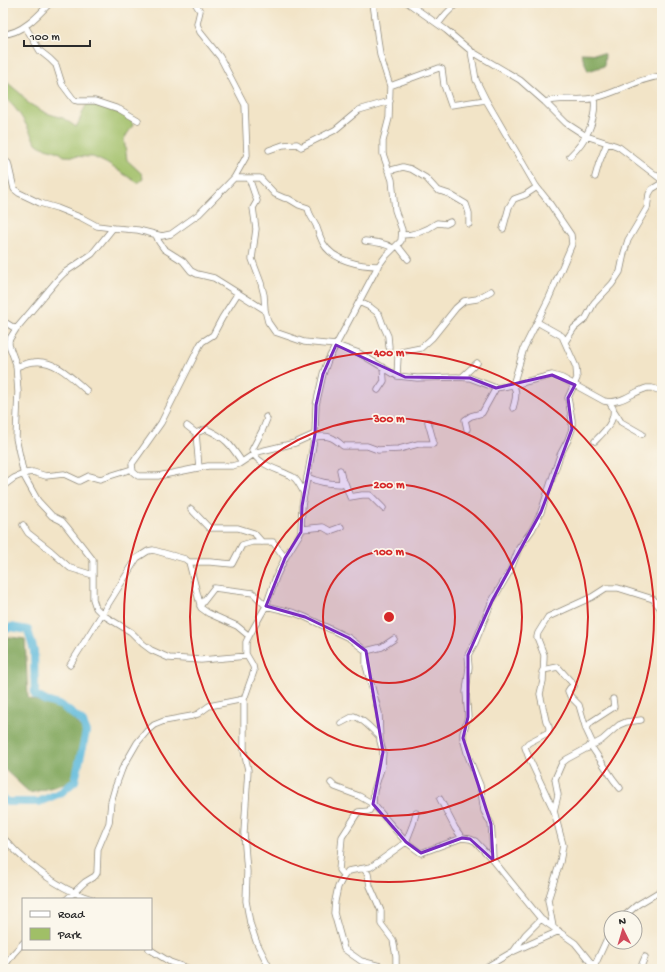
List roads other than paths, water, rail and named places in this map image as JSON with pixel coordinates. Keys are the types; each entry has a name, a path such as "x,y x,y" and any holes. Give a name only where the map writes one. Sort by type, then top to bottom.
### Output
{"street":[{"path":"3,34 12,33 25,26 40,14 50,3"},
{"path":"3,159 8,163 14,189 19,193 40,203 82,218 97,226 138,230 162,236 171,234 199,214 234,178 248,153 245,106 220,57 200,32 197,24 200,11 195,3"},
{"path":"270,969 256,941 246,910 247,872 244,834 248,770 244,751 244,700 254,670 247,656 246,647 248,636 266,606 276,577 285,558 300,535 302,529 302,506 315,435 316,405 323,374 328,360 378,266 401,241 402,230 395,210 394,192 383,145 389,118 390,86 380,55 373,3"},
{"path":"408,3 438,24 471,51 520,80 545,102 566,124 586,136 607,142 619,148 662,181 652,189 649,194 648,208 628,240 620,272 612,284 594,303 586,318 574,328 565,342"},
{"path":"438,24 458,3"},
{"path":"25,26 40,51 50,58 56,65 62,84 74,100 92,100 119,109 138,120"},
{"path":"471,51 476,80 486,100 537,187 562,221 571,235 572,240 572,244 524,348 514,385 516,389 516,396 512,408"},
{"path":"390,86 439,68 442,69 444,85 451,105 486,100"},
{"path":"545,102 554,99 594,98 647,79 662,76"},
{"path":"570,156 586,136 595,112 594,98"},
{"path":"269,150 283,145 297,144 301,147 310,144 335,130 359,110 390,101"},
{"path":"595,177 607,142"},
{"path":"388,171 406,167 426,178 437,190 449,194 466,204 469,214 469,224"},
{"path":"234,178 260,178 275,194 308,208 309,214 316,225 322,243 330,251 349,262 367,266 378,266"},
{"path":"249,178 257,201 253,208 256,229 252,259 261,283 268,322 275,332 304,342 336,345 359,353 397,376 417,378 462,377 470,378 496,388 552,375 562,378 604,401 609,402 623,400 647,388 662,391"},
{"path":"503,229 509,207 514,199 525,195 537,187"},
{"path":"402,235 413,235 422,232 437,223 446,224 450,222"},
{"path":"3,348 16,329 64,273 92,254 113,228"},
{"path":"156,235 164,249 183,261 191,271 214,278 265,310"},
{"path":"365,241 395,247 408,259"},
{"path":"397,376 398,357 401,352 421,348 432,338 456,308 464,302 477,299 491,291"},
{"path":"238,293 213,335 200,345 161,423 132,464 133,472 138,476 158,476 219,465 232,466 262,450 295,443 315,435 329,436 343,446 367,446 378,450 400,449 418,444 432,444 434,440 428,422"},
{"path":"359,302 370,307 379,314 388,336 389,347"},
{"path":"3,321 16,329"},
{"path":"493,860 491,824 484,811 480,785 468,756 463,738 468,717 466,692 469,667 468,655 476,643 492,601 510,571 520,548 532,530 541,512 556,468 572,429 568,398 577,378 576,367 562,336 537,322"},
{"path":"9,340 9,345 12,350 16,367 18,392 16,438 23,474 38,501 52,516 62,521 68,527 93,560 93,599 96,608 103,615 131,632 151,650 169,658 202,660 247,656"},
{"path":"16,367 35,361 49,363 63,370 87,391"},
{"path":"462,377 477,363"},
{"path":"378,390 384,382 383,367"},
{"path":"467,429 465,420 471,416 482,414 496,388"},
{"path":"609,402 621,422 642,434"},
{"path":"595,442 613,417 614,411"},
{"path":"266,417 267,419 262,431 252,450 253,454 260,461 294,478 304,493"},
{"path":"187,426 196,432"},
{"path":"196,432 206,429 218,434 230,443 242,462"},
{"path":"196,432 199,468"},
{"path":"6,484 23,474 34,472 46,476 64,474 79,481 89,476 100,479 132,469"},
{"path":"340,470 342,479 346,483 350,497 370,495 383,508"},
{"path":"307,477 315,481 330,484 341,484 342,479"},
{"path":"191,509 209,528 238,528 254,533 262,542"},
{"path":"23,524 28,533 70,568 93,575"},
{"path":"302,529 324,527 330,531 341,527"},
{"path":"70,665 103,615 137,558 144,553 153,550 184,559 189,562 232,564 242,545 252,542 273,542 285,558"},
{"path":"189,562 201,608 208,613 237,626 248,636"},
{"path":"200,606 214,588 253,593 266,606 296,613 305,617 348,638 366,651 382,647 394,639"},
{"path":"553,927 548,900 560,862 563,844 554,812 525,747 528,743 549,732 540,694 543,681 542,672 545,666 544,655 537,637 538,633 548,617 592,597 606,588 618,588 653,600 662,610"},
{"path":"344,876 340,870 342,837 358,812 368,811 373,804 374,791 382,766 383,752 379,736 379,713 366,666 366,651"},
{"path":"545,666 558,667 573,684 574,686 568,691 570,696 579,705 586,729 592,742 589,747"},
{"path":"586,729 591,722 614,707 613,699"},
{"path":"68,898 97,873 98,849 109,823 111,802 115,788 122,769 137,743 147,730 164,720 198,714 209,706 244,700"},
{"path":"341,723 354,716 363,720 379,736"},
{"path":"554,812 558,795 555,782 558,768 562,763 602,740 619,725 626,722 641,720"},
{"path":"589,747 620,788"},
{"path":"331,783 335,787 359,796 373,804 406,842 421,853 462,838 470,838 475,841 493,860 541,919 575,943 595,968 603,949"},
{"path":"440,799 462,838"},
{"path":"382,969 380,966 361,961 344,949 334,913 338,887 344,876 351,870 371,867 406,842 416,813"},
{"path":"3,838 19,855 45,877 73,893 89,898"},
{"path":"364,869 368,874 374,898 381,911 381,924 393,940 396,956 396,969"},
{"path":"632,910 662,890"},
{"path":"512,952 525,935 541,919"},
{"path":"483,969 512,952 558,931"},
{"path":"3,968 22,944"},
{"path":"152,950 170,962 190,969"},
{"path":"640,969 645,957"}],"waterway":[{"path":"657,3 662,7"},
{"path":"3,631 11,627 28,630 34,651 35,695 46,701 62,706 83,722 86,732 75,781 62,792 39,802 7,802 3,799"}]}
